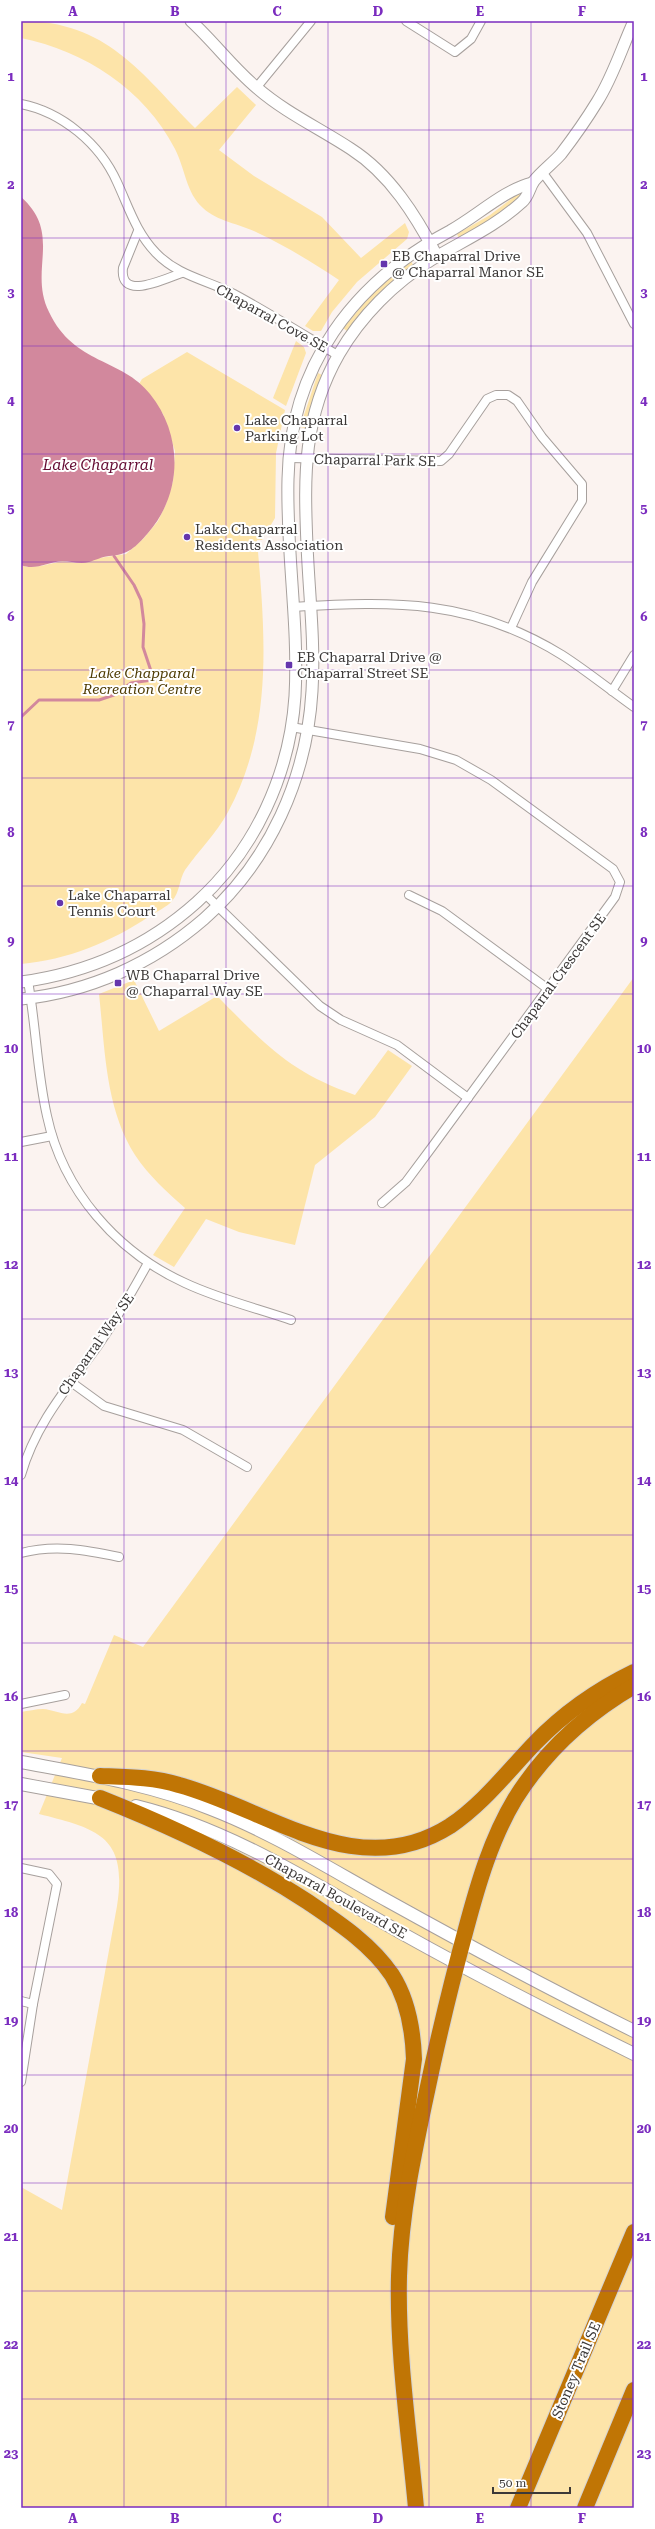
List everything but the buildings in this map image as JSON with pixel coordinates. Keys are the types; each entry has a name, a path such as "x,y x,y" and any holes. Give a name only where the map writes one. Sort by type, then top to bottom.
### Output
{"highway":[{"path":"100,1776 144,1778 179,1785 225,1800 309,1836 337,1845 369,1849 409,1844 432,1836 460,1819 561,1719 594,1695 634,1672"},
{"path":"401,2354 399,2276 403,2214 417,2136 456,1963 491,1848 509,1811 524,1786 545,1758 569,1733 599,1708 634,1686"},
{"path":"100,1798 151,1818 219,1849 300,1897 355,1935 384,1965 399,1988 411,2025 414,2053 392,2230 393,2301 401,2354 416,2508"},
{"name":"Stoney Trail SE","path":"518,2508 634,2232"},
{"path":"585,2508 634,2390"}],"main road":[{"name":"Chaparral Boulevard SE","path":"21,1762 100,1776 171,1794 244,1823 462,1942 634,2031"},
{"name":"Chaparral Boulevard SE","path":"21,1784 100,1798 161,1813 231,1839 456,1963 634,2054"}],"street":[{"path":"191,21 256,88 289,113 351,149 382,175 407,205 437,256"},
{"path":"256,88 311,21"},
{"path":"406,21 455,52 471,39 481,21"},
{"path":"26,999 77,989 128,970 170,945 218,906 246,874 274,829 297,777 308,730 312,679 304,488 306,459 314,414 338,356 358,327 379,302 408,276 437,256 474,236 511,212 526,199 532,183 560,155 599,99 634,21"},
{"name":"Chaparral Cove SE","path":"21,104 59,119 92,145 114,175 138,231 158,255 182,273 233,293 338,356"},
{"path":"543,173 587,233 634,324"},
{"path":"291,1320 198,1288 148,1263 115,1236 93,1212 68,1172 52,1136 26,999 25,982 75,971 124,952 167,926 205,894 237,856 264,813 281,770 291,727 295,680 288,505 289,458 300,400 324,347 346,313 368,288 402,259 429,241 478,215 516,187 532,183"},
{"path":"138,231 123,266 123,274 128,283 135,287 144,287 182,273"},
{"name":"Chaparral Park SE","path":"289,458 441,461 449,454 487,399 500,394 514,398 551,448 580,481 583,493 576,510 532,582 511,628"},
{"path":"293,607 381,603 428,606 468,613 511,628 564,656 634,707"},
{"path":"612,691 634,655"},
{"name":"Chaparral Crescent SE","path":"291,727 428,750 467,765 504,789 616,874 620,882 615,897 406,1182 382,1203"},
{"path":"205,894 320,1006 341,1020 376,1034 400,1047 468,1098"},
{"path":"409,895 442,912 548,989"},
{"path":"21,1142 52,1136"},
{"name":"Chaparral Way SE","path":"21,1475 42,1424 111,1327 148,1263"},
{"path":"71,1382 104,1406 183,1430 219,1448 248,1467"},
{"path":"21,1553 37,1549 70,1548 119,1557"},
{"path":"21,1704 65,1695"},
{"path":"21,1868 49,1874 57,1884 33,2004 21,2082"},
{"path":"21,2001 33,2004"}],"green space":[{"path":"21,21 51,23 77,30 100,40 139,70 195,128 237,87 256,105 219,150 254,176 322,217 361,258 405,223 409,232 407,239 357,282 332,312 321,331 313,331 305,326 339,280 279,243 209,213 197,202 189,188 175,149 147,108 130,91 90,63 68,52 21,38"},
{"path":"519,193 521,196 486,223 459,239 457,234 490,215"},
{"path":"411,261 413,265 378,294 347,331 343,328 378,287"},
{"path":"296,341 304,347 306,353 286,406 273,398"},
{"name":"Lake Chapparal Recreation Centre","path":"187,352 285,410 276,453 275,518 262,540 257,540 262,610 263,679 260,713 253,747 243,780 228,812 218,828 185,870 177,894 170,903 120,934 104,942 72,954 38,962 21,964 21,565 27,567 41,566 62,561 80,563 99,558 126,554 143,539 158,521 166,504 173,481 175,451 163,414 139,384 142,379"},
{"path":"318,373 322,375 305,428 300,427"},
{"path":"634,977 634,2508 21,2508 21,2187 62,2210 117,1906 119,1883 118,1864 113,1850 104,1839 93,1831 78,1825 39,1814 62,1758 21,1752 21,1712 43,1709 64,1714 74,1712 82,1703 85,1704 114,1635 143,1647"},
{"path":"134,980 159,1031 217,996 279,1055 312,1077 355,1095 388,1050 412,1066 375,1117 315,1165 295,1245 239,1232 206,1219 174,1267 153,1255 185,1208 146,1170 135,1155 125,1137 112,1098 108,1077 99,994"}],"water":[{"name":"Lake Chaparral","path":"21,197 33,211 40,225 43,239 43,297 49,312 59,329 71,342 85,352 126,373 139,382 150,394 161,410 169,427 173,445 173,482 168,500 148,533 140,542 127,552 103,557 86,563 62,561 36,567 26,567 21,565"}],"waterway":[{"path":"21,717 39,700 99,700 114,695 131,683 152,680 152,674 143,647 144,624 141,600 134,585 114,556"}],"place":[{"name":"EB Chaparral Drive @ Chaparral Manor SE","path":"384,264"},
{"name":"Lake Chaparral Parking Lot","path":"237,428"},
{"name":"Lake Chaparral Residents Association","path":"187,537"},
{"name":"EB Chaparral Drive @ Chaparral Street SE","path":"289,665"},
{"name":"Lake Chaparral Tennis Court","path":"60,903"},
{"name":"WB Chaparral Drive @ Chaparral Way SE","path":"118,983"}]}
